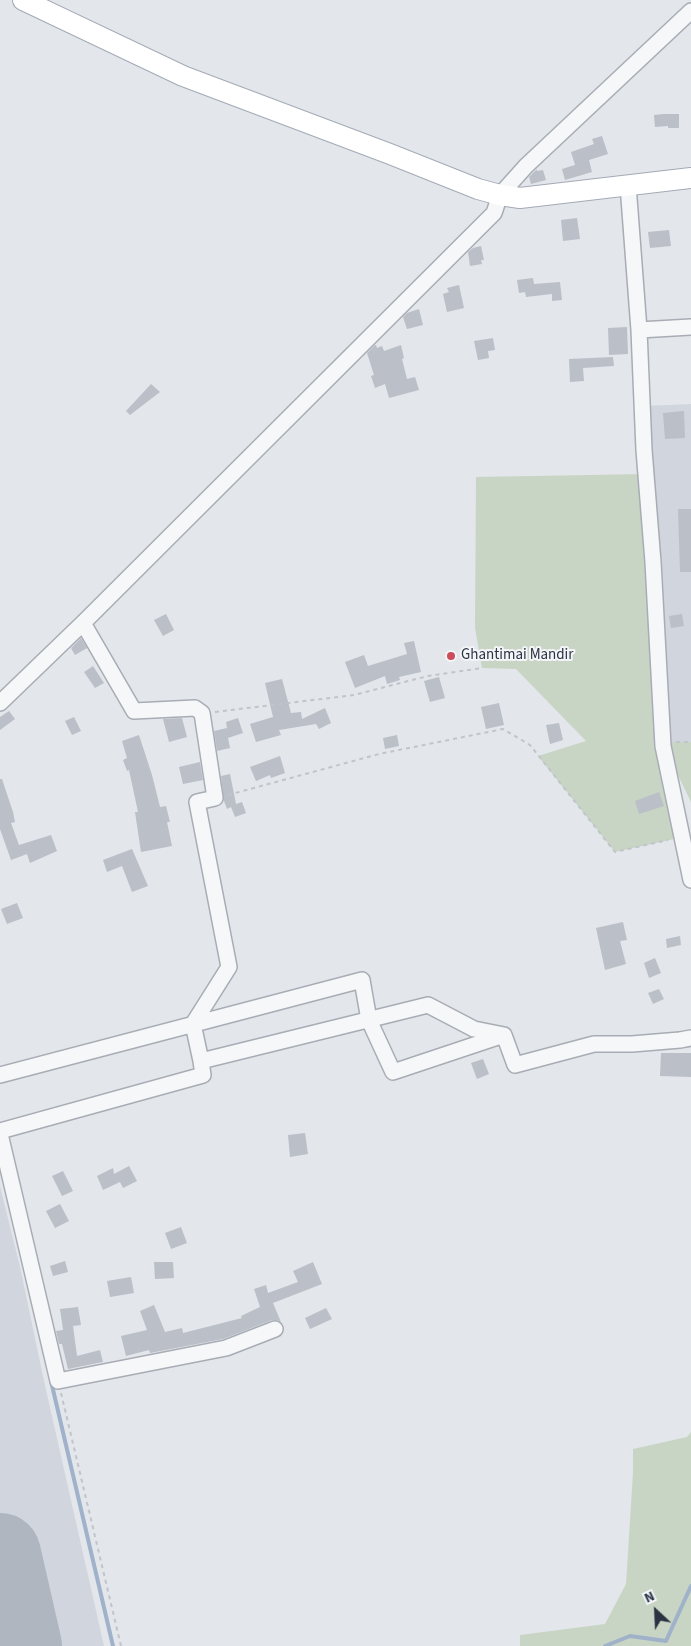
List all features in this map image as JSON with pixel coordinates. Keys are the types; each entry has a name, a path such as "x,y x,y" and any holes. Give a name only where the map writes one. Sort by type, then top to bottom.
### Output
{"main road":[{"path":"23,0 183,76 478,189 500,195 520,198 691,178"}],"street":[{"path":"0,703 83,623 494,212 500,195 526,166 691,11"},
{"path":"628,185 639,330 644,450 653,562 662,742 691,880"},
{"path":"639,330 691,327"},
{"path":"83,623 134,711 195,708 202,713 215,798 197,802 229,967 193,1024 204,1075 0,1133 58,1381 226,1348 274,1329"},
{"path":"0,1075 362,980 369,1020 392,1072 504,1035"},
{"path":"201,1061 428,1005 474,1029 504,1035"},
{"path":"504,1035 515,1065 594,1044 632,1044 691,1038"}],"path":[{"path":"202,713 354,695 428,676 482,668"},
{"path":"215,798 379,754 503,729 530,745 615,852 683,837"},
{"path":"58,1381 121,1646"}],"shaded area":[{"path":"691,404 691,742 662,742 642,406"},
{"path":"0,1186 20,1267 104,1646 0,1646"}],"green space":[{"path":"646,474 663,742 691,742 691,802 663,744 683,837 615,852 538,756 586,741 516,669 482,668 475,628 476,477"},
{"path":"691,1432 691,1646 520,1646 520,1635 605,1624 626,1584 633,1449 687,1437"}],"building":[{"path":"679,114 679,128 668,128 668,126 655,127 654,115"},
{"path":"602,136 608,154 589,160 592,172 565,180 562,169 575,165 571,152 594,144 592,139"},
{"path":"537,169 537,171 543,170 546,180 531,184 529,177"},
{"path":"577,218 580,239 563,241 561,220"},
{"path":"669,230 671,246 650,248 648,232"},
{"path":"481,246 484,260 481,260 482,264 470,266 468,252 473,248"},
{"path":"533,278 534,284 560,282 562,300 552,301 552,294 526,297 525,292 519,293 517,280"},
{"path":"459,285 464,308 447,312 443,294 449,292 447,288"},
{"path":"419,309 423,325 407,329 403,317 407,313"},
{"path":"627,327 628,354 609,355 608,328"},
{"path":"493,338 495,350 488,351 489,358 478,360 474,341"},
{"path":"375,345 377,348 382,346 384,351 401,345 407,379 415,377 419,390 389,398 385,384 375,388 371,376 374,375 367,353"},
{"path":"613,357 614,366 583,368 584,381 570,382 569,359"},
{"path":"151,384 160,392 130,415 126,411"},
{"path":"684,411 685,438 665,439 663,413"},
{"path":"678,509 691,509 691,572 680,572"},
{"path":"166,614 174,630 163,636 154,620"},
{"path":"682,614 684,626 671,628 669,616"},
{"path":"81,638 87,648 75,655 71,648"},
{"path":"414,641 421,672 399,677 400,680 387,684 385,676 355,688 345,662 364,655 368,666 407,654 404,643"},
{"path":"93,666 104,683 95,688 84,672"},
{"path":"439,677 445,698 430,702 424,681"},
{"path":"282,679 291,713 301,712 302,719 325,708 331,723 319,729 316,724 279,730 281,735 256,742 250,724 273,717 265,683"},
{"path":"499,703 504,725 486,729 481,707"},
{"path":"9,711 15,719 0,730 0,717"},
{"path":"74,717 81,731 72,735 65,721"},
{"path":"182,718 187,737 169,742 163,719"},
{"path":"238,718 243,733 228,738 230,748 217,751 214,731 227,728 226,722"},
{"path":"559,723 563,740 550,744 546,725"},
{"path":"139,735 160,807 166,806 170,822 167,822 172,846 141,852 135,812 138,812 129,770 127,771 123,760 127,758 122,741"},
{"path":"397,735 399,746 385,749 383,738"},
{"path":"280,756 285,773 271,778 270,775 256,781 250,767"},
{"path":"200,762 203,780 183,784 179,767"},
{"path":"230,774 236,804 242,802 246,813 235,817 231,807 227,809 224,801 221,776"},
{"path":"0,779 2,779 13,812 15,822 11,823 19,845 51,835 57,851 30,863 27,854 11,860 0,829"},
{"path":"659,792 664,806 639,814 635,801"},
{"path":"132,849 148,886 132,892 122,866 107,872 103,860"},
{"path":"17,903 23,918 7,924 1,909"},
{"path":"623,922 627,940 620,941 626,964 605,970 596,928"},
{"path":"680,936 681,945 667,948 666,939"},
{"path":"655,958 661,973 649,978 644,963"},
{"path":"659,989 664,999 653,1004 648,993"},
{"path":"661,1053 691,1053 691,1077 660,1076"},
{"path":"483,1059 489,1074 477,1079 471,1063"},
{"path":"305,1133 308,1154 290,1157 288,1135"},
{"path":"129,1166 137,1181 123,1188 120,1182 103,1190 97,1176 113,1168 114,1174"},
{"path":"63,1171 73,1191 62,1196 52,1176"},
{"path":"60,1204 69,1221 55,1228 46,1211"},
{"path":"181,1227 187,1243 171,1249 165,1233"},
{"path":"65,1261 68,1272 53,1276 50,1266"},
{"path":"154,1262 173,1262 174,1278 155,1279"},
{"path":"313,1262 322,1284 273,1303 281,1322 272,1320 223,1339 150,1353 149,1350 126,1356 121,1336 147,1330 140,1311 154,1305 165,1332 182,1328 183,1333 242,1318 241,1316 260,1307 254,1289 266,1285 268,1293 298,1282 293,1271"},
{"path":"131,1277 134,1293 110,1297 107,1281"},
{"path":"78,1307 81,1325 73,1326 77,1356 100,1350 103,1362 68,1369 62,1344 59,1344 56,1331 63,1330 60,1309"},
{"path":"326,1308 332,1319 310,1329 305,1318"}],"waterway":[{"path":"51,1381 113,1646"},
{"path":"605,1646 630,1636 666,1641 691,1586"}],"runway":[{"path":"0,1554 21,1646"}],"place":[{"name":"Ghantimai Mandir","path":"451,656"}]}
